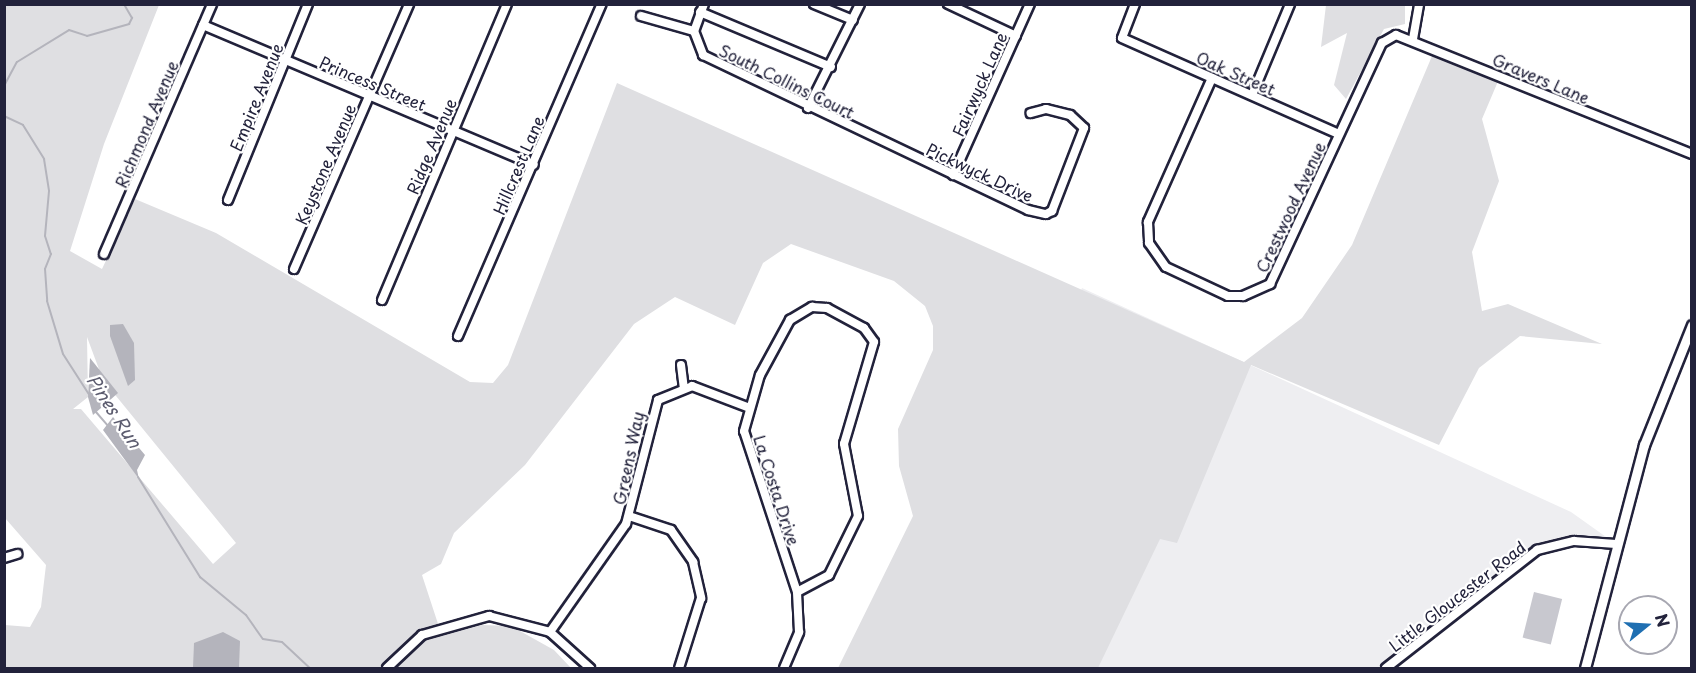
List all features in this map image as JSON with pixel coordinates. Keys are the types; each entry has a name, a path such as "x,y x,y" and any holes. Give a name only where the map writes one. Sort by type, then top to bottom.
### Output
{"main road":[{"path":"1585,669 1616,544 1644,445 1692,325"}],"street":[{"name":"Richmond Avenue","path":"104,254 212,4"},
{"name":"Empire Avenue","path":"228,200 308,4"},
{"name":"Keystone Avenue","path":"294,269 409,4"},
{"name":"Ridge Avenue","path":"382,300 507,4"},
{"name":"Hillcrest Lane","path":"458,336 602,4"},
{"path":"814,4 853,20"},
{"path":"808,108 831,67 860,4"},
{"path":"948,4 1016,36"},
{"name":"Fairwyck Lane","path":"953,175 1030,4"},
{"name":"Oak Street","path":"1135,4 1122,38 1339,134"},
{"path":"1252,95 1290,4"},
{"path":"1413,39 1419,4"},
{"path":"641,16 694,31 702,8 831,67"},
{"name":"Princess Street","path":"203,25 534,165"},
{"name":"South Collins Court","path":"694,31 703,55 808,108 899,150"},
{"name":"Crestwood Avenue","path":"1212,78 1148,222 1149,243 1166,267 1228,296 1243,296 1270,284 1382,43 1396,35 1413,39"},
{"name":"Gravers Lane","path":"1413,39 1692,154"},
{"name":"Pickwyck Drive","path":"899,150 1028,210 1050,212 1083,125 1046,109 1032,113"},
{"name":"La Costa Drive","path":"784,669 799,632 797,592 748,452 747,407 798,313 827,308 870,334 874,352 844,444 858,516 829,575 797,592"},
{"path":"681,365 684,388 719,393 747,407"},
{"name":"Greens Way","path":"550,632 629,516 651,412 666,392 684,388"},
{"path":"629,516 654,521 679,536 693,562 701,598 679,669"},
{"name":"Little Gloucester Road","path":"1386,669 1537,550 1574,541 1616,544"},
{"path":"4,558 17,554"},
{"path":"387,669 422,635 469,618 515,619 550,632 590,669"}],"shaded area":[{"path":"5,5 159,5 104,144 70,251 102,269 135,199 216,233 470,382 493,383 508,365 617,83 1244,362 1302,318 1352,245 1435,49 1499,79 1482,119 1499,181 1472,252 1482,311 1508,304 1602,344 1520,336 1479,368 1439,445 1251,365 1177,543 1160,539 1098,668 838,668 913,516 899,466 898,429 933,350 933,326 925,306 894,281 791,244 763,263 735,325 675,297 634,324 525,465 454,533 441,564 422,575 442,636 482,625 511,626 554,650 571,668 5,668 5,625 30,627 41,607 46,565 5,518","holes":["87,337 103,380 236,543 213,564 81,409 73,409 88,397"]},
{"path":"1326,5 1405,5 1405,24 1384,29 1346,99 1334,85 1347,33 1321,47"},
{"path":"1082,288 1571,512 1616,544 1574,541 1537,550 1386,668 924,668"},
{"path":"123,324 134,343 135,380 128,386 110,336 110,325"},
{"path":"90,358 118,393 93,415 88,397"},
{"path":"113,417 145,455 137,470 139,479 103,430"},
{"path":"223,632 240,641 239,668 193,668 194,643"}],"building":[{"path":"1534,592 1562,599 1551,645 1523,638"}],"waterway":[{"name":"Pines Run","path":"4,86 17,62 69,30 87,36 129,24 132,18 124,4"},
{"name":"Pines Run","path":"4,116 23,125 44,159 49,191 45,236 51,254 45,269 47,301 63,354 90,396"},
{"name":"Pines Run","path":"96,412 108,426"},
{"name":"Pines Run","path":"138,477 200,577 246,615 263,639 282,642 310,668"}]}
